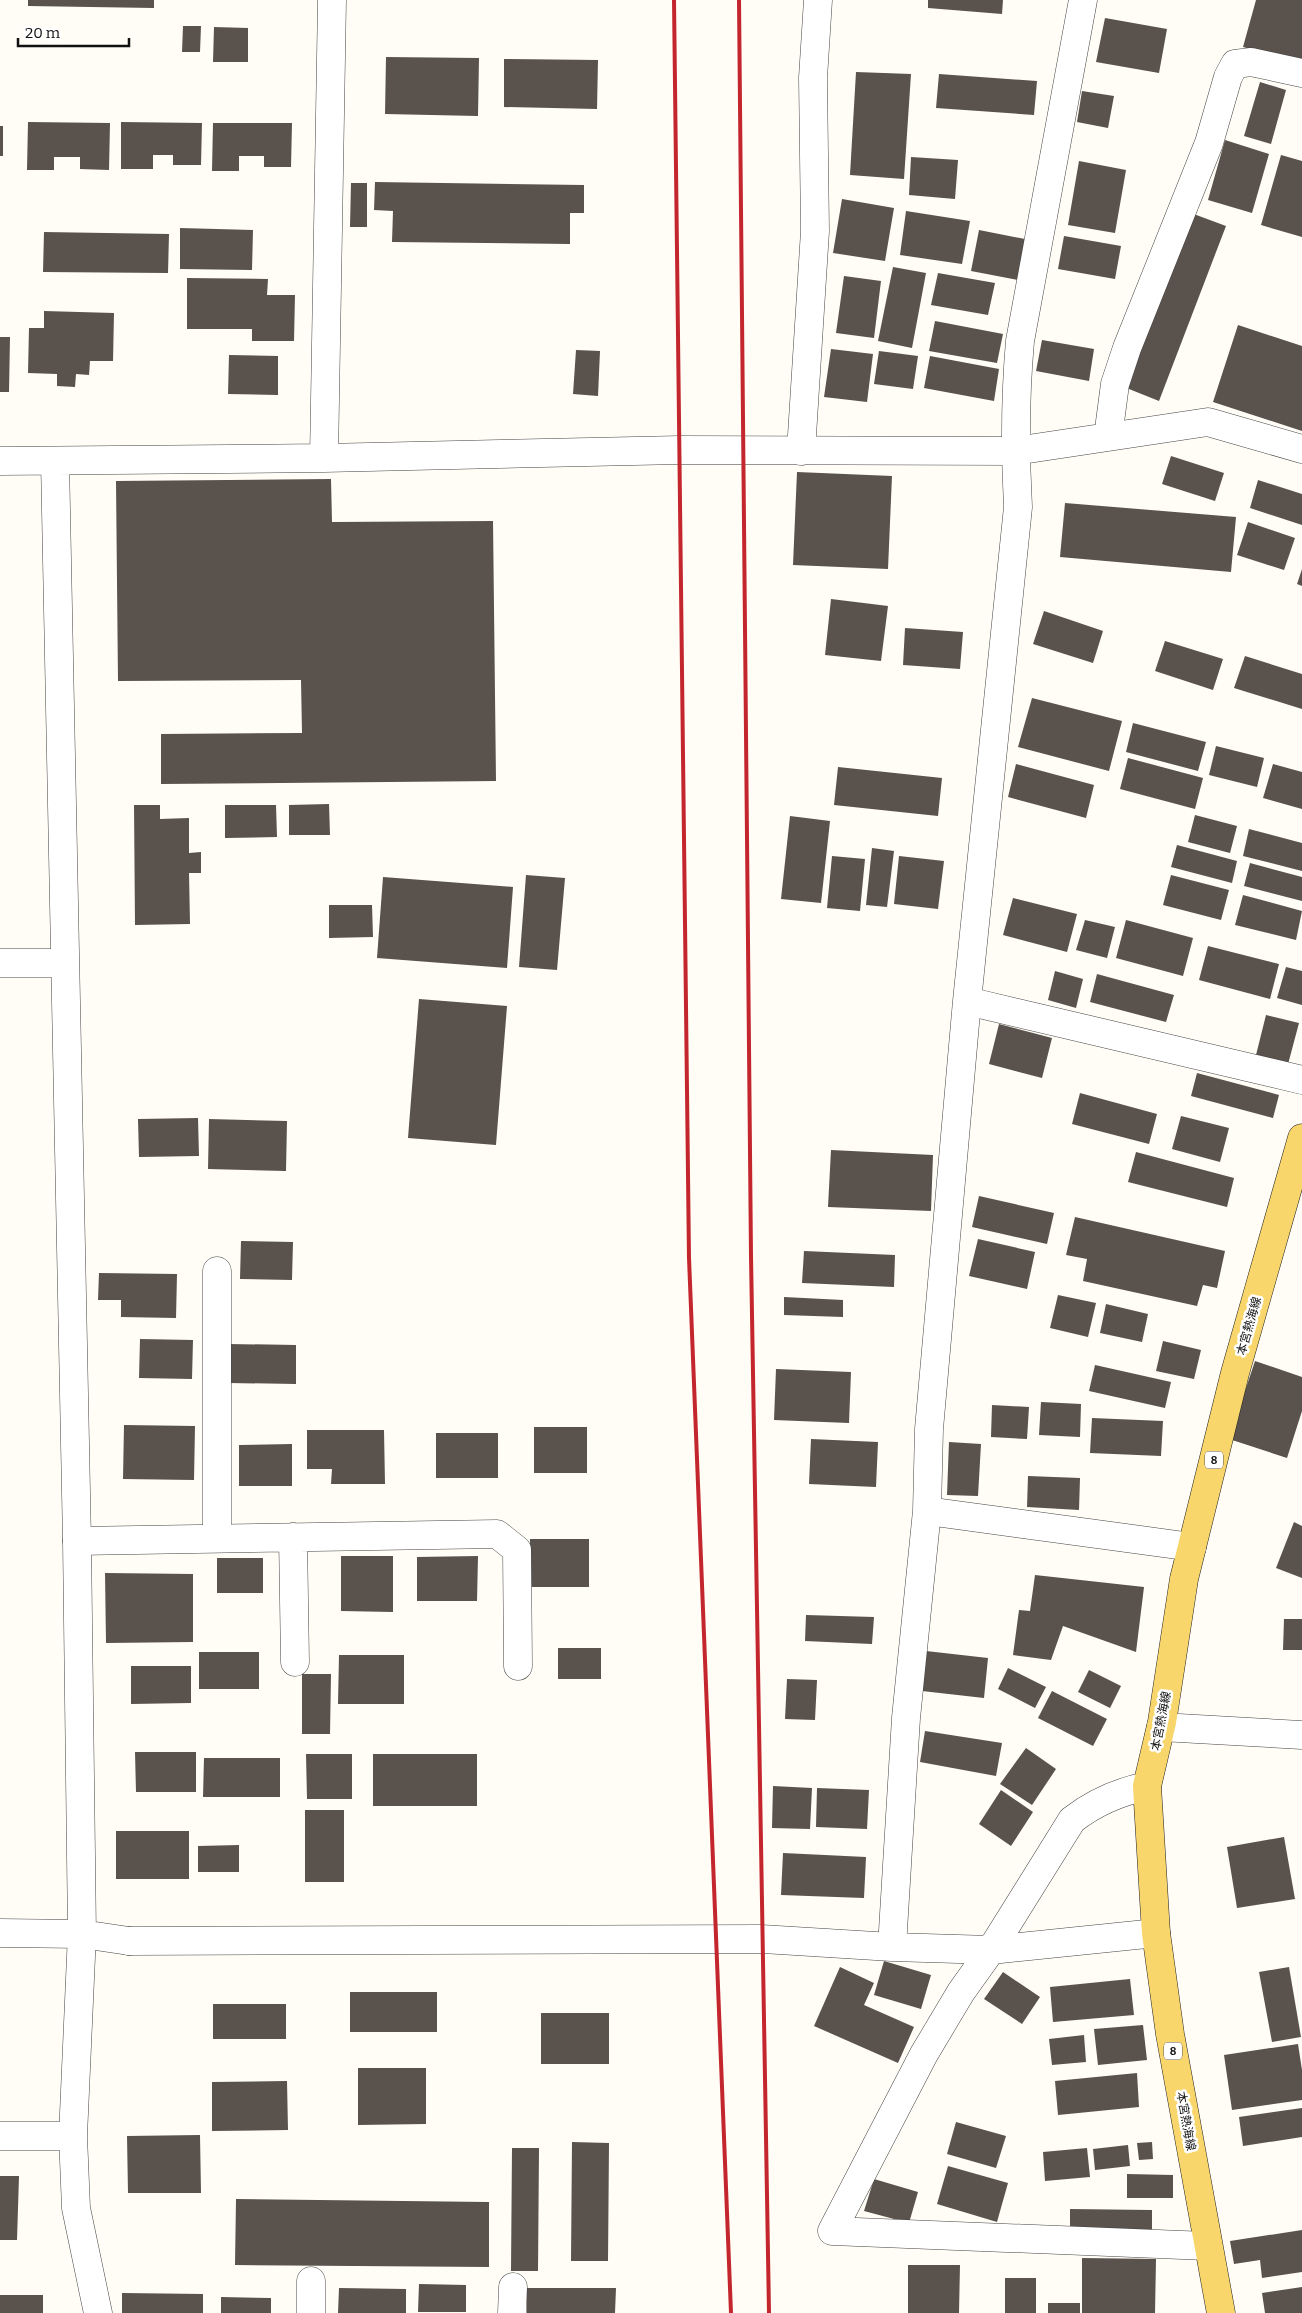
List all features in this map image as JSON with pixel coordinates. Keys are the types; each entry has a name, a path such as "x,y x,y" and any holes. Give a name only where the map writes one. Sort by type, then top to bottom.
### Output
{"main road":[{"name":"本宮熱海線","path":"1221,2313 1207,2246 1170,2034 1156,1933 1146,1786 1161,1727 1184,1579 1236,1373 1302,1138"}],"street":[{"path":"324,458 332,0"},
{"path":"801,450 815,231 813,78 818,0"},
{"path":"892,1947 906,1718 927,1511 929,1429 967,1002 1018,508 1015,451 1016,385 1020,341 1083,0"},
{"path":"1108,437 1115,384 1127,348 1209,143 1228,77 1235,64 1251,62 1302,73"},
{"path":"0,461 324,458 680,450 1015,451 1208,422 1302,449"},
{"path":"55,461 77,1541 82,1934 73,2136 76,2208 98,2313"},
{"path":"0,964 64,964"},
{"path":"967,1002 1302,1080"},
{"path":"217,1271 217,1538"},
{"path":"927,1511 1192,1547"},
{"path":"77,1541 497,1534 517,1550 518,1666"},
{"path":"292,1537 295,1662"},
{"path":"1161,1727 1302,1735"},
{"path":"1146,1786 1121,1791 1089,1807 1072,1820 991,1950 961,1992 924,2054 832,2231 1207,2246"},
{"path":"0,1932 82,1934 128,1941 752,1939 892,1947 991,1950 1156,1933"},
{"path":"0,2136 73,2136"},
{"path":"311,2281 311,2313"}],"building":[{"path":"28,0 154,0 154,8 28,6"},
{"path":"928,0 1003,0 1002,14 928,8"},
{"path":"1256,0 1302,0 1302,63 1243,47"},
{"path":"1105,18 1167,29 1159,73 1096,62"},
{"path":"183,26 201,26 200,52 182,52"},
{"path":"214,27 248,28 248,62 213,62"},
{"path":"386,57 479,58 478,116 385,114"},
{"path":"504,59 598,60 597,109 504,107"},
{"path":"856,72 911,74 904,179 850,175"},
{"path":"939,74 1037,81 1034,115 936,108"},
{"path":"1260,82 1286,90 1271,144 1244,136"},
{"path":"1082,91 1114,96 1108,128 1077,122"},
{"path":"28,122 110,123 109,170 80,169 80,157 54,157 54,170 27,170"},
{"path":"121,122 202,123 201,165 173,165 173,155 153,155 153,169 121,169"},
{"path":"213,123 292,123 291,167 264,167 264,156 239,156 239,171 212,171"},
{"path":"0,126 3,126 3,156 0,156"},
{"path":"1225,140 1269,154 1252,213 1208,200"},
{"path":"1281,155 1302,161 1302,237 1261,225"},
{"path":"911,157 958,160 955,199 909,195"},
{"path":"1079,161 1126,170 1115,233 1068,225"},
{"path":"375,182 584,185 584,213 570,213 570,244 392,242 393,211 374,210"},
{"path":"351,183 367,183 367,227 350,227"},
{"path":"842,199 894,208 885,261 833,253"},
{"path":"906,211 970,221 962,264 900,255"},
{"path":"1191,213 1226,226 1159,401 1124,387"},
{"path":"180,228 253,230 252,270 180,269"},
{"path":"979,230 1025,239 1018,280 971,271"},
{"path":"44,232 169,234 168,273 43,272"},
{"path":"1064,236 1121,246 1115,279 1058,269"},
{"path":"893,267 926,273 912,348 878,341"},
{"path":"938,273 995,283 988,315 931,305"},
{"path":"844,276 881,281 874,338 836,333"},
{"path":"187,278 268,279 267,295 295,295 294,341 252,341 252,329 187,329"},
{"path":"44,311 114,313 113,361 90,361 89,375 76,374 75,387 57,386 57,374 28,373 29,328 44,328"},
{"path":"935,321 1003,334 997,363 929,351"},
{"path":"1238,325 1302,346 1302,431 1213,402"},
{"path":"0,337 10,337 9,392 0,392"},
{"path":"1042,340 1094,349 1089,381 1036,371"},
{"path":"831,349 873,354 867,402 824,397"},
{"path":"576,350 600,351 598,396 573,394"},
{"path":"879,351 918,356 913,389 874,384"},
{"path":"229,355 278,356 278,395 228,394"},
{"path":"930,356 999,369 994,401 924,388"},
{"path":"1171,456 1224,473 1215,501 1162,484"},
{"path":"797,472 892,476 888,569 793,565"},
{"path":"331,479 332,522 493,521 496,781 161,784 161,734 302,733 301,680 118,681 116,481"},
{"path":"1258,480 1302,494 1302,525 1250,508"},
{"path":"1065,503 1236,517 1231,572 1060,557"},
{"path":"1248,522 1295,538 1284,570 1237,555"},
{"path":"1302,569 1302,586 1297,584"},
{"path":"831,599 888,606 881,661 825,655"},
{"path":"1044,611 1103,631 1093,663 1033,644"},
{"path":"905,628 963,632 960,669 903,665"},
{"path":"1165,641 1223,659 1213,690 1155,671"},
{"path":"1245,656 1302,674 1302,709 1234,688"},
{"path":"1032,698 1122,721 1109,771 1018,747"},
{"path":"1133,723 1206,742 1198,771 1126,752"},
{"path":"1216,746 1264,758 1257,787 1209,775"},
{"path":"1128,758 1203,778 1195,809 1120,789"},
{"path":"1016,764 1094,785 1086,818 1008,797"},
{"path":"1273,764 1302,772 1302,809 1263,798"},
{"path":"838,767 942,778 938,816 834,805"},
{"path":"329,804 330,835 289,835 289,805"},
{"path":"134,805 160,805 160,819 189,818 189,853 201,852 201,873 189,873 190,924 135,925"},
{"path":"225,805 276,805 277,837 225,838"},
{"path":"1195,815 1237,826 1230,853 1188,842"},
{"path":"790,816 830,821 821,903 781,899"},
{"path":"1249,829 1302,843 1302,871 1243,856"},
{"path":"1177,845 1237,861 1232,883 1171,867"},
{"path":"872,848 894,851 887,907 866,905"},
{"path":"832,856 865,859 860,911 827,908"},
{"path":"899,856 944,861 938,909 894,904"},
{"path":"1250,863 1302,877 1302,901 1244,886"},
{"path":"526,875 565,878 557,970 519,967"},
{"path":"1171,875 1229,890 1221,920 1163,905"},
{"path":"383,877 513,887 507,968 377,958"},
{"path":"1243,895 1302,911 1296,940 1235,925"},
{"path":"1013,898 1077,914 1067,952 1003,935"},
{"path":"329,905 372,905 373,937 329,938"},
{"path":"1085,920 1115,927 1107,958 1076,950"},
{"path":"1126,920 1193,938 1183,976 1116,958"},
{"path":"1208,946 1279,964 1270,999 1199,980"},
{"path":"1286,967 1302,971 1302,1005 1277,998"},
{"path":"1055,971 1083,979 1076,1008 1048,1000"},
{"path":"1097,974 1174,995 1166,1022 1090,1002"},
{"path":"419,999 507,1006 496,1145 408,1138"},
{"path":"1266,1015 1299,1023 1287,1068 1255,1059"},
{"path":"999,1024 1052,1038 1042,1078 989,1064"},
{"path":"1197,1073 1279,1095 1273,1118 1191,1096"},
{"path":"1080,1093 1157,1114 1149,1144 1072,1124"},
{"path":"1181,1116 1229,1128 1220,1162 1172,1149"},
{"path":"198,1118 199,1156 139,1157 138,1119"},
{"path":"209,1119 287,1121 286,1171 208,1169"},
{"path":"831,1150 933,1155 931,1211 828,1207"},
{"path":"1136,1152 1234,1178 1227,1207 1128,1182"},
{"path":"979,1196 1054,1213 1047,1244 972,1227"},
{"path":"1075,1217 1225,1251 1217,1288 1203,1285 1197,1306 1083,1281 1087,1259 1066,1255"},
{"path":"978,1239 1035,1252 1027,1289 969,1276"},
{"path":"241,1241 293,1242 292,1280 240,1279"},
{"path":"804,1251 895,1255 894,1287 802,1283"},
{"path":"99,1273 177,1274 176,1318 121,1317 121,1300 98,1300"},
{"path":"1058,1295 1096,1303 1088,1337 1050,1328"},
{"path":"784,1297 843,1300 843,1317 784,1315"},
{"path":"1106,1304 1148,1314 1142,1342 1100,1333"},
{"path":"140,1339 193,1340 192,1379 139,1378"},
{"path":"1163,1341 1201,1350 1194,1379 1156,1371"},
{"path":"229,1344 296,1345 296,1384 229,1383"},
{"path":"1255,1361 1302,1377 1302,1411 1287,1458 1229,1439"},
{"path":"1095,1365 1171,1382 1165,1408 1089,1391"},
{"path":"776,1369 851,1372 849,1423 774,1420"},
{"path":"1041,1402 1081,1404 1080,1437 1039,1435"},
{"path":"992,1405 1029,1407 1027,1439 991,1437"},
{"path":"1092,1418 1163,1421 1161,1456 1090,1453"},
{"path":"124,1425 195,1426 194,1480 123,1479"},
{"path":"534,1427 587,1427 587,1473 534,1473"},
{"path":"307,1430 384,1430 385,1484 331,1484 332,1469 307,1469"},
{"path":"436,1433 498,1433 498,1478 436,1478"},
{"path":"811,1439 878,1442 876,1487 809,1484"},
{"path":"949,1442 981,1444 978,1496 947,1495"},
{"path":"292,1444 292,1486 239,1486 239,1445"},
{"path":"1028,1476 1080,1478 1079,1510 1027,1507"},
{"path":"1294,1522 1302,1526 1302,1578 1276,1568"},
{"path":"530,1539 589,1539 589,1587 530,1587"},
{"path":"341,1556 393,1556 393,1612 341,1611"},
{"path":"478,1556 477,1601 417,1601 417,1557"},
{"path":"217,1558 263,1558 263,1593 217,1593"},
{"path":"105,1573 193,1574 193,1642 106,1643"},
{"path":"1035,1575 1144,1587 1136,1652 1063,1626 1051,1660 1013,1655 1019,1610 1030,1611"},
{"path":"806,1615 874,1617 872,1644 805,1641"},
{"path":"1284,1619 1302,1619 1302,1650 1283,1650"},
{"path":"558,1648 601,1648 601,1679 558,1679"},
{"path":"926,1651 988,1658 984,1698 922,1691"},
{"path":"199,1652 259,1652 259,1689 199,1689"},
{"path":"339,1655 404,1655 404,1704 338,1704"},
{"path":"131,1666 191,1666 191,1703 131,1704"},
{"path":"1008,1668 1046,1687 1035,1708 998,1689"},
{"path":"1089,1670 1121,1686 1110,1708 1078,1692"},
{"path":"302,1674 331,1674 330,1734 302,1734"},
{"path":"787,1679 817,1680 815,1720 785,1719"},
{"path":"1052,1691 1107,1719 1093,1746 1038,1718"},
{"path":"925,1731 1002,1743 996,1776 920,1762"},
{"path":"1026,1748 1056,1769 1032,1805 1000,1784"},
{"path":"135,1752 196,1752 196,1792 136,1792"},
{"path":"306,1754 352,1754 352,1799 307,1799"},
{"path":"373,1754 477,1754 477,1806 373,1806"},
{"path":"204,1758 280,1758 280,1797 203,1797"},
{"path":"773,1786 812,1788 810,1829 772,1828"},
{"path":"817,1788 869,1790 867,1829 816,1827"},
{"path":"1001,1790 1033,1812 1011,1846 979,1824"},
{"path":"305,1810 344,1810 344,1882 305,1882"},
{"path":"116,1831 189,1831 189,1879 116,1879"},
{"path":"1284,1837 1295,1899 1237,1908 1227,1847"},
{"path":"239,1845 239,1872 198,1872 198,1846"},
{"path":"783,1853 866,1857 864,1898 781,1895"},
{"path":"884,1961 931,1975 921,2009 874,1995"},
{"path":"840,1967 874,1983 864,2005 914,2027 898,2063 814,2026"},
{"path":"1289,1967 1301,2037 1272,2042 1259,1972"},
{"path":"1003,1972 1040,1997 1022,2024 984,1999"},
{"path":"1130,1979 1134,2015 1053,2022 1050,1987"},
{"path":"350,1992 437,1992 437,2032 350,2032"},
{"path":"213,2004 286,2004 286,2039 213,2039"},
{"path":"541,2013 609,2013 609,2064 541,2064"},
{"path":"1143,2025 1147,2060 1098,2065 1094,2029"},
{"path":"1084,2035 1086,2062 1052,2065 1049,2039"},
{"path":"1298,2044 1302,2070 1302,2100 1232,2110 1224,2055"},
{"path":"358,2068 426,2068 426,2124 358,2125"},
{"path":"1137,2073 1139,2107 1058,2115 1055,2081"},
{"path":"287,2081 288,2130 212,2131 212,2082"},
{"path":"1302,2108 1302,2137 1243,2146 1239,2117"},
{"path":"956,2122 1006,2136 996,2168 947,2154"},
{"path":"200,2135 201,2193 128,2193 127,2136"},
{"path":"572,2142 609,2143 608,2261 571,2261"},
{"path":"1152,2142 1153,2159 1139,2160 1137,2143"},
{"path":"1128,2145 1130,2166 1095,2170 1093,2149"},
{"path":"512,2148 539,2148 538,2271 511,2271"},
{"path":"1087,2148 1090,2177 1045,2181 1043,2152"},
{"path":"948,2166 1008,2183 997,2222 937,2204"},
{"path":"1127,2174 1173,2175 1173,2198 1127,2198"},
{"path":"0,2176 19,2176 17,2240 0,2240"},
{"path":"874,2179 918,2192 909,2223 864,2211"},
{"path":"236,2199 489,2202 489,2267 235,2265"},
{"path":"1070,2209 1152,2210 1152,2235 1070,2234"},
{"path":"1302,2230 1302,2272 1262,2278 1260,2260 1234,2264 1230,2241"},
{"path":"1082,2258 1156,2259 1155,2313 1082,2313"},
{"path":"908,2265 960,2265 959,2313 908,2313"},
{"path":"1005,2278 1036,2278 1036,2313 1005,2313"},
{"path":"419,2284 466,2285 466,2312 418,2312"},
{"path":"1302,2287 1302,2313 1265,2313 1262,2293"},
{"path":"339,2288 406,2289 406,2313 338,2313"},
{"path":"527,2288 616,2288 615,2313 527,2313"},
{"path":"122,2293 203,2294 203,2313 122,2313"},
{"path":"0,2295 43,2295 43,2313 0,2313"},
{"path":"221,2297 271,2298 271,2313 221,2313"},
{"path":"1048,2303 1080,2303 1080,2313 1048,2313"}],"railway":[{"path":"674,0 689,1258 731,2313"},
{"path":"739,0 751,1256 769,2313"}]}
